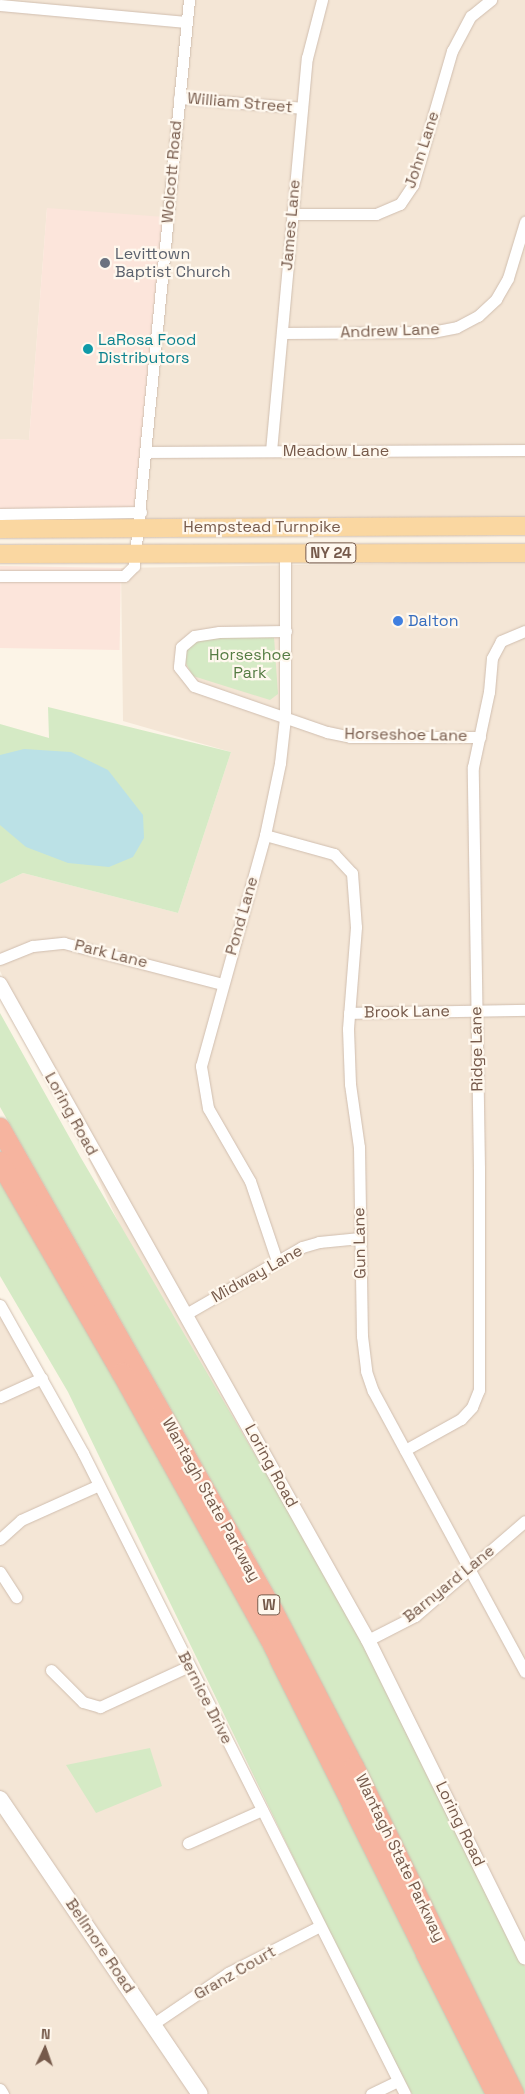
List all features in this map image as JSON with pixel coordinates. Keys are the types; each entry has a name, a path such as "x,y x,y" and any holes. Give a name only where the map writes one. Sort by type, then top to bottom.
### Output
{"highway":[{"name":"Wantagh State Parkway","path":"0,1128 273,1611 354,1767 514,2094"},
{"name":"Wantagh State Parkway","path":"0,1162 122,1373 270,1638 496,2094"}],"main road":[{"name":"Hempstead Turnpike","path":"0,529 140,519 525,526"},
{"name":"Hempstead Turnpike","path":"0,554 525,553"},
{"name":"Bellmore Road","path":"0,1799 200,2094"}],"street":[{"name":"Wolcott Road","path":"137,554 188,0"},
{"name":"James Lane","path":"271,451 302,108 308,58 322,0"},
{"name":"John Lane","path":"292,214 376,214 400,204 413,185 452,51 462,29 471,16 491,0"},
{"path":"0,6 186,22"},
{"name":"William Street","path":"179,98 302,108"},
{"name":"Andrew Lane","path":"282,333 432,332 457,327 478,316 496,299 508,278 525,222"},
{"name":"Meadow Lane","path":"147,452 525,450"},
{"name":"Hempstead Turnpike","path":"0,514 140,519"},
{"path":"0,576 124,576 131,573 137,554"},
{"name":"Pond Lane","path":"277,1261 250,1181 208,1108 200,1066 265,835 280,763 285,718 285,554"},
{"name":"Horseshoe Lane","path":"286,631 203,634 186,642 178,658 182,674 194,686 285,718 350,737 480,737"},
{"name":"Ridge Lane","path":"405,1450 461,1419 472,1406 479,1390 473,767 480,737 492,658 496,647 508,637 525,631"},
{"name":"Gun Lane","path":"265,835 334,854 352,873 356,927 349,1013 350,1084 359,1147 362,1336 366,1371 405,1450 525,1672"},
{"name":"Park Lane","path":"0,959 33,946 64,942 222,984"},
{"name":"Loring Road","path":"0,984 368,1640 525,1957"},
{"name":"Brook Lane","path":"349,1013 525,1010"},
{"name":"Midway Lane","path":"186,1314 277,1261 319,1242 360,1238"},
{"name":"Bernice Drive","path":"0,1305 42,1378 99,1485 405,2094"},
{"path":"0,1397 42,1378"},
{"path":"0,1539 21,1520 99,1485"},
{"name":"Barnyard Lane","path":"368,1640 415,1616 525,1521"},
{"path":"0,1572 16,1596"},
{"path":"52,1670 83,1702 100,1707 189,1666"},
{"path":"188,1843 262,1810"},
{"name":"Granz Court","path":"153,2024 228,1973 320,1926"},
{"path":"371,2094 398,2080"},
{"path":"0,2089 3,2094"}],"shaded area":[{"path":"0,0 525,0 525,517 134,519 47,208 29,440 0,439"},
{"path":"47,208 164,217 134,519 0,521 0,439 29,440"},
{"path":"525,561 525,2085 0,971 0,884 23,873 178,913 231,752 123,721 121,568"},
{"path":"0,566 121,568 120,650 0,648"},
{"path":"0,1297 71,1421 407,2094 0,2094"}],"green space":[{"name":"Horseshoe Park","path":"201,637 274,637 278,694 270,700 193,676 184,660 185,651"},
{"path":"48,707 231,752 178,913 23,873 0,884 0,724 49,738"},
{"path":"0,1013 81,1158 366,1644 489,1891 525,1967 525,2094 281,1604 0,1107"},
{"path":"0,1182 187,1504 340,1792 485,2094 412,2094 369,2014 68,1392 0,1276"},
{"path":"150,1748 162,1786 96,1813 66,1765"}],"water":[{"path":"24,749 71,752 108,770 143,815 144,838 133,857 109,867 68,863 26,847 0,825 0,755"}],"place":[{"name":"Levittown Baptist Church","path":"105,263"},
{"name":"LaRosa Food Distributors","path":"88,349"},
{"name":"Dalton","path":"398,621"}]}
